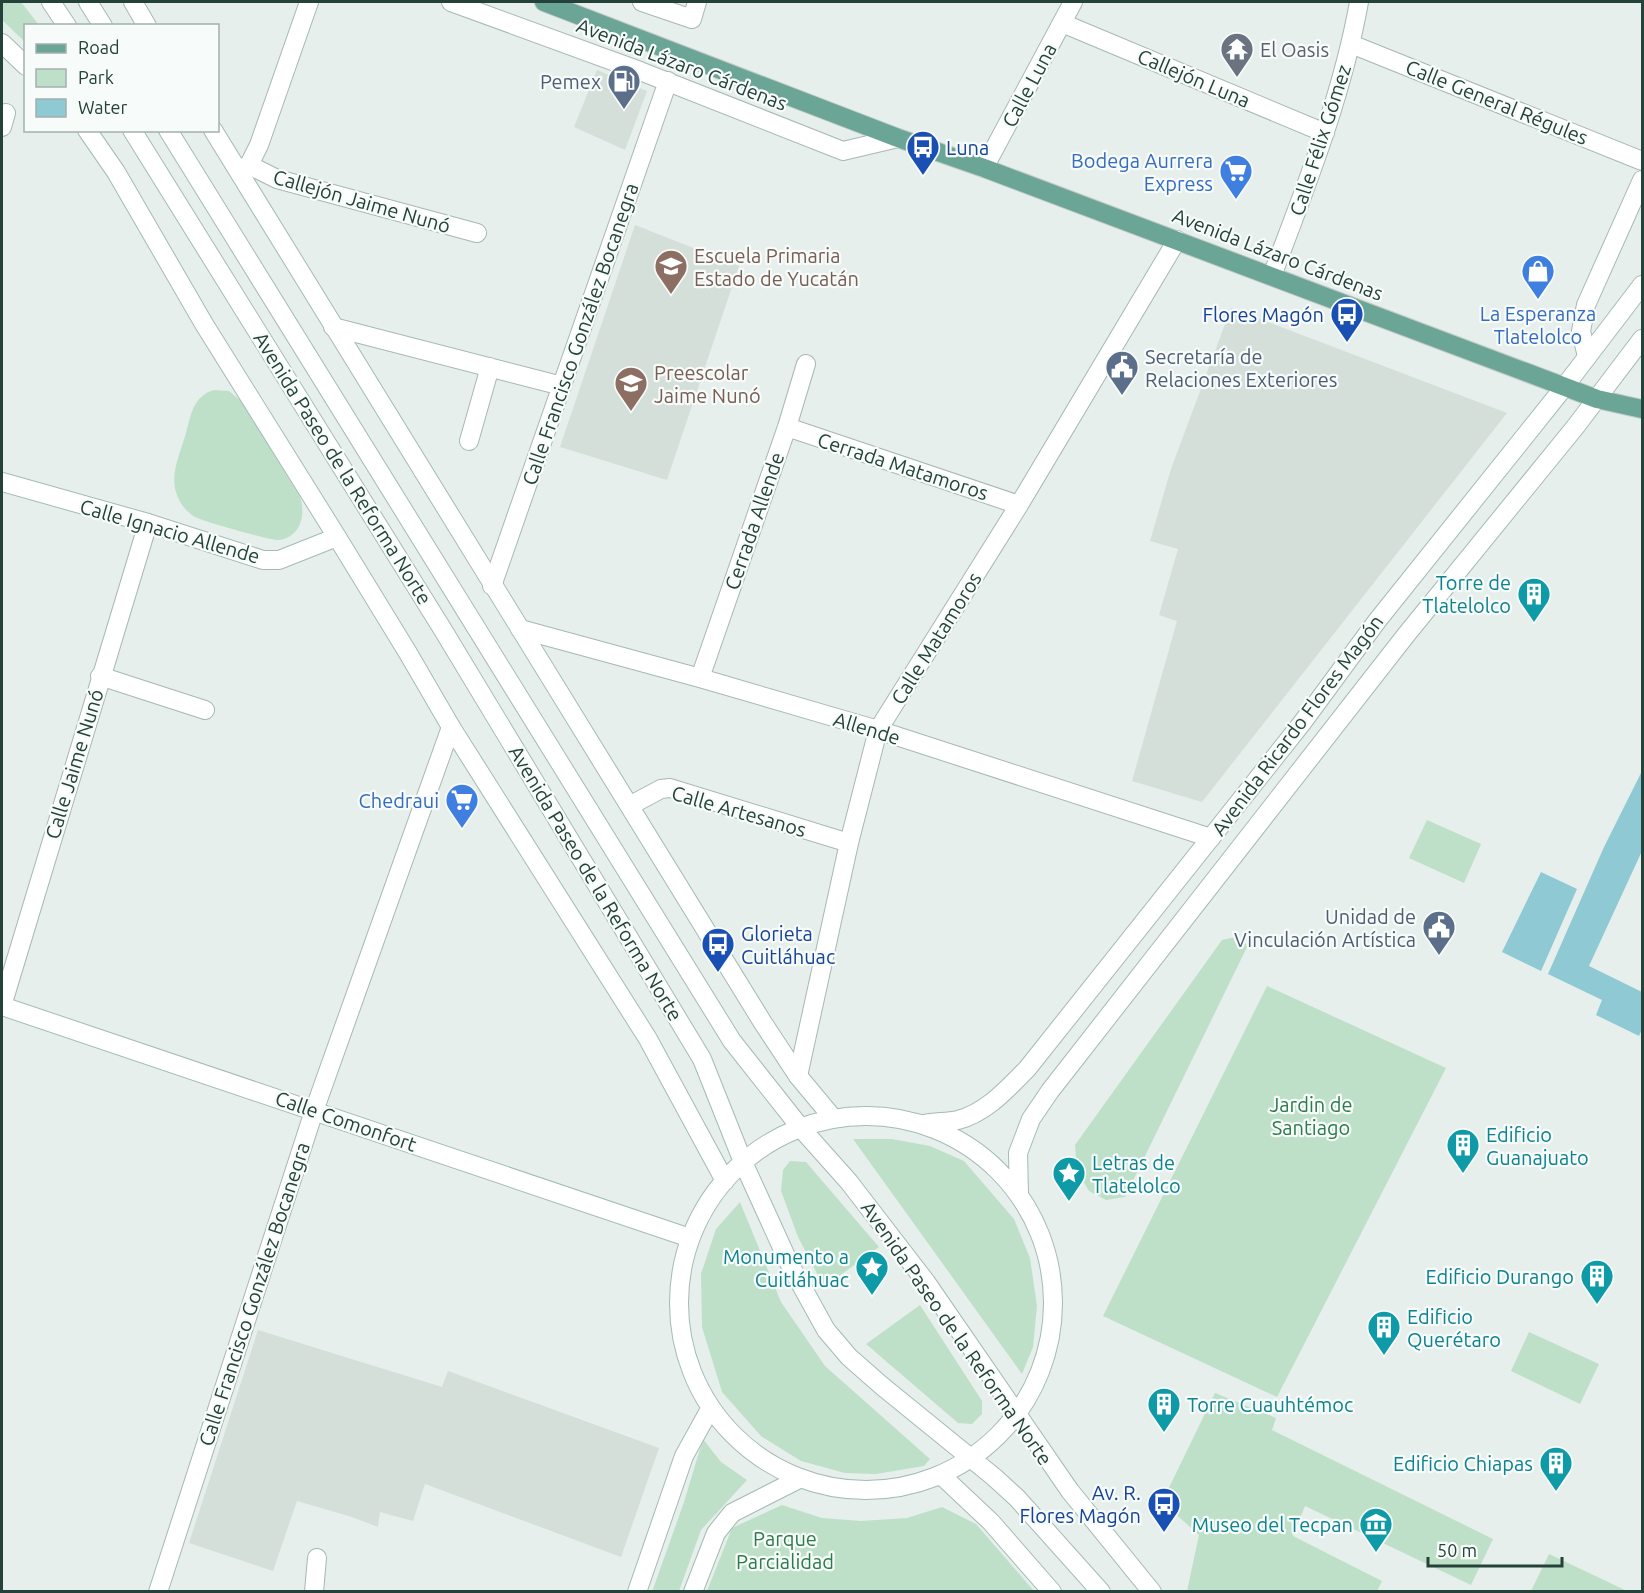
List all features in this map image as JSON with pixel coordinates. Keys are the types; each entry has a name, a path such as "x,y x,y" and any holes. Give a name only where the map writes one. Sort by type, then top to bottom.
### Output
{"main road":[{"name":"Avenida Lázaro Cárdenas","path":"544,2 898,138 1177,240 1597,399 1642,409"}],"street":[{"path":"51,2 66,24"},
{"path":"88,2 102,24"},
{"path":"133,2 146,24"},
{"name":"Callejón Jaime Nunó","path":"309,2 259,146 243,168 477,233"},
{"name":"Avenida Lázaro Cárdenas","path":"451,2 668,81 843,151 898,138"},
{"path":"642,2 692,19 697,2"},
{"name":"Calle Luna","path":"984,168 1073,2"},
{"name":"Calle Félix Gómez","path":"1272,276 1325,133 1351,44 1359,2"},
{"name":"Callejón Luna","path":"1062,22 1325,133"},
{"path":"2,43 24,64"},
{"name":"Calle General Régules","path":"1351,44 1642,161"},
{"name":"Calle Francisco González Bocanegra","path":"492,586 668,81"},
{"name":"Avenida Paseo de la Reforma Norte","path":"88,132 116,172 204,324 408,653 450,727 648,1040 725,1181"},
{"name":"Avenida Paseo de la Reforma Norte","path":"133,132 443,630 702,1059 743,1162 789,1263 826,1330 849,1357 1017,1498 1101,1592"},
{"name":"Avenida Paseo de la Reforma Norte","path":"169,132 732,1041 800,1127 849,1182 926,1282 1070,1491 1152,1592"},
{"path":"215,132 243,168 333,327 798,1076 833,1118"},
{"path":"1587,357 1581,331 1586,305 1642,180"},
{"name":"Calle Matamoros","path":"798,1076 849,843 878,730 1019,505 1177,240"},
{"name":"Avenida Ricardo Flores Magón","path":"923,1124 959,1120 979,1111 996,1099 1027,1069 1302,723 1377,621 1565,386 1642,285"},
{"path":"333,327 562,386"},
{"name":"Avenida Ricardo Flores Magón","path":"1019,1194 1018,1154 1031,1119 1050,1090 1420,618 1597,399 1642,339"},
{"name":"Cerrada Allende","path":"700,678 787,427 806,364"},
{"path":"469,441 490,367"},
{"name":"Cerrada Matamoros","path":"787,427 1019,505"},
{"name":"Calle Ignacio Allende","path":"2,482 148,523 263,560 279,560 337,537"},
{"name":"Calle Jaime Nunó","path":"2,1006 148,523"},
{"name":"Allende","path":"520,629 878,730 1211,838"},
{"path":"100,676 205,710"},
{"name":"Calle Francisco González Bocanegra","path":"158,1592 314,1111 450,727"},
{"name":"Calle Artesanos","path":"631,805 661,789 670,788 849,843"},
{"name":"Calle Comonfort","path":"2,1006 690,1238"},
{"path":"872,1115 902,1118 923,1124 976,1151 999,1171 1019,1194 1038,1230 1050,1268 1053,1309 1047,1349 1033,1387 1017,1413 995,1439 972,1458 940,1475 889,1490 843,1490 799,1479 749,1451 710,1409 686,1356 679,1299 690,1238 706,1205 743,1162 771,1141 800,1127 833,1118 872,1115"},
{"path":"637,1592 684,1456 710,1409"},
{"path":"940,1475 991,1522 1052,1592"},
{"path":"693,1592 716,1533 732,1513 799,1479"},
{"path":"314,1592 317,1558"}],"shaded area":[{"path":"597,70 647,91 625,150 574,127"},
{"name":"Escuela Primaria Estado de Yucatán","path":"635,225 739,266 667,480 560,447"},
{"path":"1231,308 1507,413 1202,802 1132,781 1177,621 1159,615 1178,549 1150,541 1171,469"},
{"path":"258,1330 442,1387 448,1371 659,1448 621,1557 425,1484 413,1521 380,1512 378,1527 297,1501 273,1571 189,1543"}],"green space":[{"path":"2,2 21,2 38,24 24,24 24,41 2,20"},
{"path":"214,390 229,391 241,401 300,497 302,517 300,524 297,530 286,538 279,540 264,537 200,519 188,512 179,499 175,485 175,470 192,413 197,401"},
{"path":"1427,820 1481,844 1464,883 1409,858"},
{"path":"1236,937 1248,945 1125,1197 1106,1200 1089,1191 1077,1171 1075,1145 1222,940"},
{"name":"Jardin de Santiago","path":"1267,986 1446,1068 1277,1397 1103,1316"},
{"path":"853,1139 892,1139 930,1146 964,1161 1014,1219 1030,1258 1037,1306 1033,1347 1022,1374"},
{"path":"790,1161 806,1162 879,1247 824,1287 798,1237 781,1191 783,1170"},
{"path":"740,1202 781,1302 825,1366 930,1459 924,1466 876,1474 845,1473 801,1461 761,1436 722,1392 702,1327 701,1274 716,1229"},
{"path":"920,1305 982,1401 982,1414 972,1424 958,1423 866,1344"},
{"path":"1529,1332 1599,1364 1580,1404 1511,1371"},
{"path":"1215,1393 1276,1418 1272,1430 1493,1539 1471,1585 1305,1506 1293,1536 1382,1581 1377,1591 1187,1591 1199,1535 1162,1502"},
{"path":"703,1439 721,1462 747,1480 701,1530 679,1591 652,1592 684,1502"},
{"name":"Parque Parcialidad","path":"782,1505 822,1518 861,1521 907,1518 942,1507 976,1524 1034,1591 707,1591 732,1528"},
{"path":"1549,1554 1627,1591 1531,1591"}],"water":[{"path":"1642,771 1642,851 1589,966 1642,992 1642,1029 1639,1036 1596,1015 1602,1000 1548,974 1604,847"},
{"path":"1541,872 1577,889 1541,971 1502,952"}],"place":[{"name":"El Oasis","path":"1237,78"},
{"name":"Pemex","path":"624,110"},
{"name":"Luna","path":"923,176"},
{"name":"Bodega Aurrera Express","path":"1236,200"},
{"name":"Escuela Primaria Estado de Yucatán","path":"671,295"},
{"name":"La Esperanza Tlatelolco","path":"1538,300"},
{"name":"Flores Magón","path":"1347,343"},
{"name":"Secretaría de Relaciones Exteriores","path":"1122,396"},
{"name":"Preescolar Jaime Nunó","path":"631,412"},
{"name":"Torre de Tlatelolco","path":"1534,623"},
{"name":"Chedraui","path":"462,829"},
{"name":"Unidad de Vinculación Artística","path":"1439,956"},
{"name":"Glorieta Cuitláhuac","path":"718,973"},
{"name":"Edificio Guanajuato","path":"1463,1174"},
{"name":"Letras de Tlatelolco","path":"1069,1202"},
{"name":"Monumento a Cuitláhuac","path":"872,1296"},
{"name":"Edificio Durango","path":"1597,1305"},
{"name":"Edificio Querétaro","path":"1384,1356"},
{"name":"Torre Cuauhtémoc","path":"1164,1433"},
{"name":"Edificio Chiapas","path":"1556,1492"},
{"name":"Av. R. Flores Magón","path":"1164,1533"},
{"name":"Museo del Tecpan","path":"1376,1553"}]}
